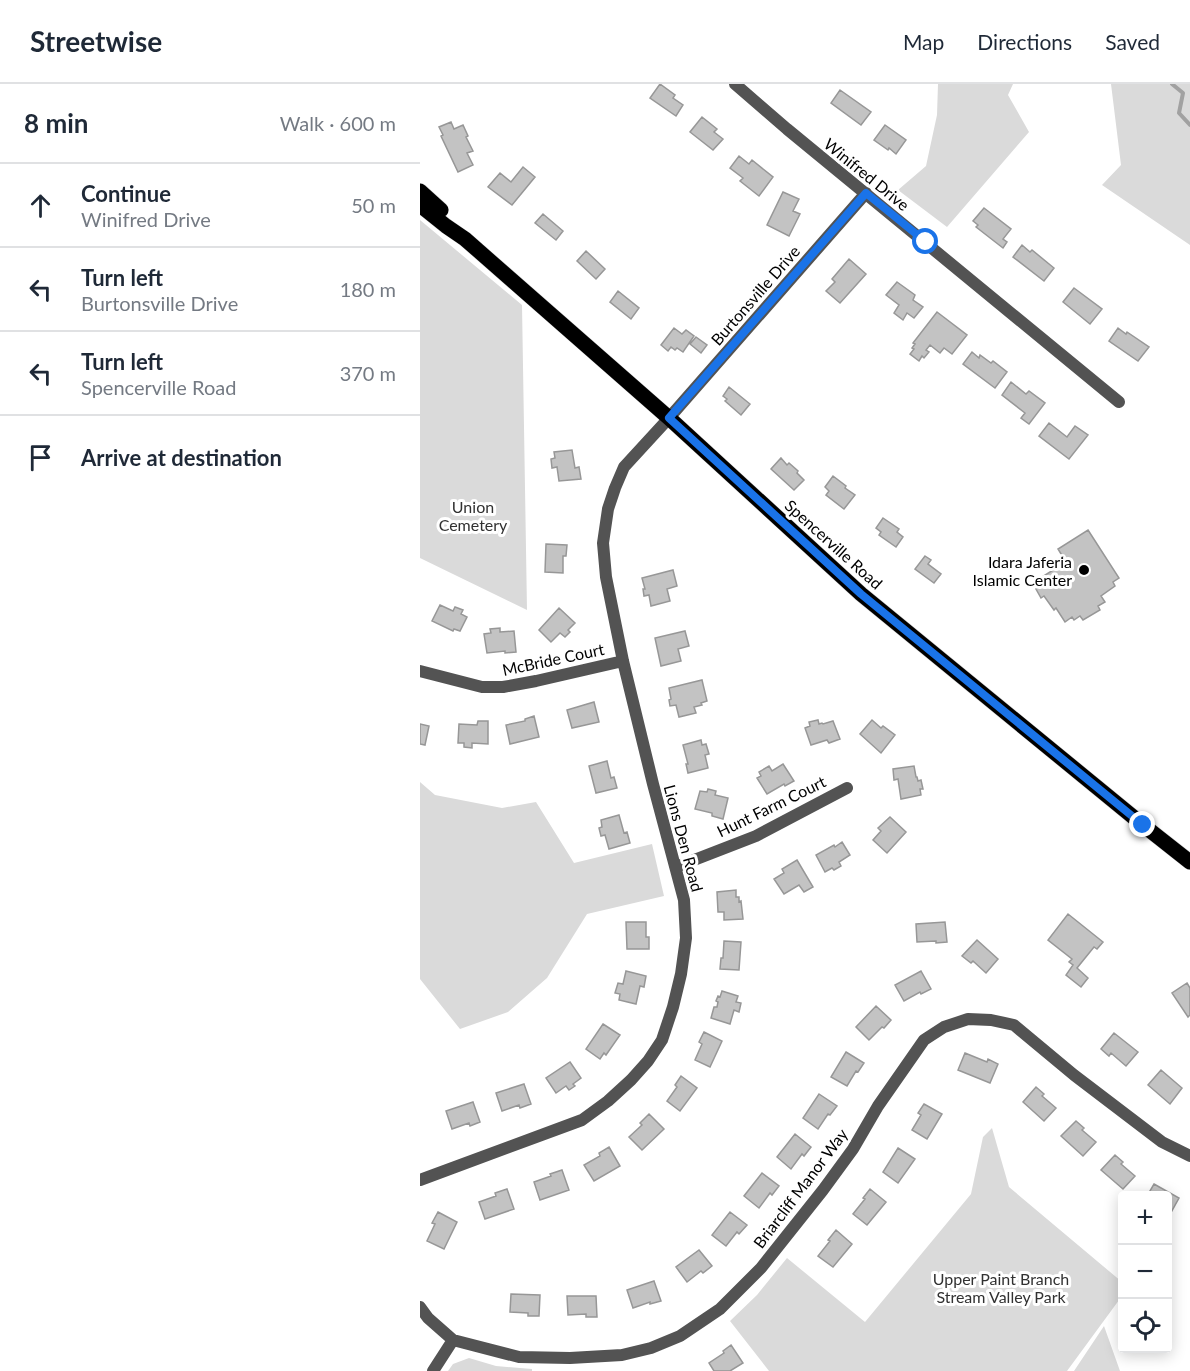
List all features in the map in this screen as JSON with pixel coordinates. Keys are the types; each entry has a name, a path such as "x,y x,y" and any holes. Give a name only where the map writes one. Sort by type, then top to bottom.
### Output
{"main road":[{"name":"Spencerville Road","path":"420,191 457,224 465,239"},
{"name":"Spencerville Road","path":"420,206 465,239 669,418 861,594 1190,862"}],"street":[{"name":"Winifred Drive","path":"735,84 1119,402"},
{"name":"Burtonsville Drive","path":"669,418 866,193"},
{"name":"Lions Den Road","path":"420,1180 582,1119 632,1080 648,1061 662,1040 673,1007 686,938 684,900 623,661 606,577 603,543 608,509 624,467 669,418"},
{"name":"McBride Court","path":"420,671 482,687 503,687 623,661"},
{"name":"Hunt Farm Court","path":"676,867 756,836 847,788"},
{"name":"Briarcliff Manor Way","path":"420,1307 428,1318 453,1340 519,1357 570,1358 622,1355 651,1348 680,1336 720,1309 761,1268 853,1149 878,1106 924,1040 944,1027 969,1019 991,1020 1014,1026 1162,1142 1190,1156"},
{"path":"433,1371 453,1340"}],"green space":[{"path":"938,84 1013,84 1008,95 1029,132 947,227 898,190 926,166 937,115"},
{"path":"1111,84 1190,84 1190,245 1102,185 1121,165"},
{"name":"Union Cemetery","path":"420,220 522,305 527,610 420,558"},
{"path":"420,782 435,795 502,808 536,802 574,863 652,844 664,896 587,914 547,978 508,1012 460,1029 420,979"},
{"name":"Upper Paint Branch Stream Valley Park","path":"992,1128 1009,1187 1118,1279 1118,1301 1067,1371 769,1371 730,1321 757,1295 787,1258 865,1322 971,1194 983,1137"},
{"path":"1104,1326 1120,1371 1074,1371"},
{"path":"469,1358 496,1366 532,1369 532,1371 448,1371 453,1364"}],"building":[{"path":"660,84 675,95 673,98 683,105 676,116 650,98"},
{"path":"840,90 871,112 861,125 831,103"},
{"path":"702,117 717,129 714,132 723,139 713,150 690,132"},
{"path":"451,122 454,129 463,125 473,151 467,153 473,165 458,172 439,127"},
{"path":"885,125 906,140 896,154 874,140"},
{"path":"739,156 749,164 752,160 773,177 759,196 740,181 743,178 730,168"},
{"path":"523,167 535,177 512,205 488,187 500,173 511,182"},
{"path":"783,192 799,199 793,211 800,214 789,236 767,225"},
{"path":"984,208 1011,229 1003,239 1007,242 1003,248 976,227 978,225 973,221"},
{"path":"543,214 563,231 556,240 535,223"},
{"path":"1022,245 1054,268 1044,281 1013,257"},
{"path":"586,251 605,269 596,279 577,261"},
{"path":"849,259 866,274 840,303 826,291 835,282 832,279"},
{"path":"897,282 915,295 913,300 923,307 914,318 907,313 903,320 894,313 899,305 886,295"},
{"path":"1074,288 1102,309 1090,324 1063,302"},
{"path":"618,291 639,308 631,319 610,302"},
{"path":"937,312 967,335 952,354 944,348 940,353 930,345 926,350 929,352 919,361 910,354 914,349 912,348 915,344 913,343"},
{"path":"674,328 682,334 686,330 694,336 683,352 671,347 668,351 661,345"},
{"path":"1118,328 1149,347 1138,361 1109,341"},
{"path":"696,337 707,345 701,353 690,344"},
{"path":"972,352 979,358 980,355 991,363 993,361 1007,372 995,388 963,364"},
{"path":"1011,382 1026,394 1029,391 1045,403 1029,424 1021,418 1025,413 1002,395"},
{"path":"729,387 750,404 741,415 725,401 727,399 723,396"},
{"path":"1049,423 1067,437 1075,426 1088,435 1069,459 1039,436"},
{"path":"572,450 575,468 579,467 581,479 559,481 557,467 552,468 551,459 555,458 554,452"},
{"path":"781,458 787,465 789,463 798,471 797,473 804,480 794,490 771,469"},
{"path":"833,476 855,495 844,509 826,495 829,491 825,487"},
{"path":"883,518 899,529 897,532 903,537 896,547 879,535 881,532 876,528"},
{"name":"Idara Jaferia Islamic Center","path":"1088,530 1119,578 1113,582 1115,586 1101,596 1105,602 1098,606 1100,610 1083,620 1080,616 1074,620 1072,617 1065,622 1044,596 1041,598 1034,582 1066,562 1058,549"},
{"path":"546,544 567,545 566,556 563,556 563,573 545,572"},
{"path":"925,556 931,560 928,564 941,574 934,583 915,569"},
{"path":"673,570 677,586 667,589 670,601 651,606 649,595 644,596 642,578"},
{"path":"440,605 453,611 455,607 463,610 461,614 467,617 460,631 454,629 453,631 432,621"},
{"path":"559,608 575,623 565,637 560,633 551,642 539,630"},
{"path":"500,628 500,632 514,631 516,652 487,653 484,634 491,633 490,629"},
{"path":"685,631 689,646 678,649 681,661 661,666 655,638"},
{"path":"702,680 707,701 694,707 696,713 679,717 676,705 670,706 669,688"},
{"path":"594,702 599,722 572,728 567,710"},
{"path":"534,716 539,737 510,744 506,725 525,721"},
{"path":"818,720 819,724 833,721 840,739 811,745 805,728 810,726 809,722"},
{"path":"872,720 895,735 881,753 860,734"},
{"path":"478,721 488,721 488,744 472,743 472,748 464,747 464,743 458,743 459,724 477,725"},
{"path":"420,724 429,726 425,745 420,744"},
{"path":"701,740 702,745 706,744 709,754 705,755 708,768 688,773 683,745"},
{"path":"607,761 611,778 614,777 617,788 596,793 589,766"},
{"path":"783,764 794,781 767,794 757,778 761,776 759,772 769,766 772,771"},
{"path":"914,766 918,781 921,780 923,789 920,789 921,795 901,799 898,779 894,780 893,769"},
{"path":"708,789 716,791 715,795 728,798 723,819 712,816 712,813 695,809 700,791 707,792"},
{"path":"619,815 624,833 627,832 630,843 609,849 605,835 601,836 599,828 602,827 601,820"},
{"path":"890,817 906,832 887,853 873,840 881,831 878,828"},
{"path":"842,842 850,855 839,862 841,866 825,872 816,855"},
{"path":"797,860 813,887 804,892 799,885 784,894 774,879 784,873 782,869"},
{"path":"736,890 736,897 739,897 739,902 741,901 743,919 724,920 724,912 718,912 717,892"},
{"path":"1068,914 1103,942 1097,949 1094,947 1077,968 1088,978 1081,987 1066,975 1073,965 1069,962 1072,959 1048,940"},
{"path":"626,922 646,922 649,949 627,949"},
{"path":"945,922 947,942 917,942 916,924"},
{"path":"977,940 998,959 986,973 973,961 971,963 962,956"},
{"path":"724,941 741,942 739,970 720,969"},
{"path":"626,971 646,976 644,987 640,986 636,1004 619,1000 620,994 615,993 618,983 623,984"},
{"path":"921,971 931,989 904,1001 895,985"},
{"path":"1187,983 1190,988 1190,1015 1188,1017 1172,993"},
{"path":"722,991 738,996 736,1002 741,1003 739,1012 734,1010 730,1024 711,1018 714,1007 717,1007 718,996 720,997"},
{"path":"876,1006 891,1020 869,1040 856,1027"},
{"path":"603,1024 620,1035 606,1055 604,1053 600,1059 586,1049"},
{"path":"704,1032 722,1041 710,1067 695,1060"},
{"path":"1114,1033 1138,1052 1126,1066 1111,1053 1109,1056 1101,1049"},
{"path":"846,1052 864,1063 847,1086 831,1077"},
{"path":"965,1053 998,1064 990,1083 958,1070"},
{"path":"570,1062 581,1078 569,1090 566,1086 556,1093 546,1078"},
{"path":"1161,1070 1182,1088 1170,1104 1148,1085"},
{"path":"681,1076 697,1088 680,1111 667,1101 677,1087 675,1085"},
{"path":"524,1084 531,1104 520,1108 519,1105 502,1111 496,1093"},
{"path":"1036,1087 1044,1094 1042,1096 1056,1108 1044,1121 1023,1102"},
{"path":"819,1094 837,1106 830,1115 828,1114 818,1129 803,1118"},
{"path":"473,1102 480,1122 452,1129 446,1111"},
{"path":"924,1104 942,1114 927,1139 912,1130 921,1115 918,1113"},
{"path":"649,1114 664,1129 642,1150 629,1137 642,1125 640,1123"},
{"path":"1076,1121 1084,1128 1082,1130 1096,1142 1083,1156 1061,1136"},
{"path":"795,1134 811,1147 804,1156 802,1154 791,1169 777,1157"},
{"path":"609,1147 620,1166 594,1181 584,1165 600,1156 599,1153"},
{"path":"898,1148 915,1159 898,1183 883,1172"},
{"path":"1115,1155 1123,1162 1121,1164 1135,1176 1123,1189 1101,1170"},
{"path":"562,1170 569,1190 540,1200 534,1182"},
{"path":"762,1173 779,1186 772,1195 770,1193 759,1208 744,1196"},
{"path":"1154,1184 1166,1191 1150,1191"},
{"path":"507,1189 514,1209 485,1219 479,1202"},
{"path":"870,1189 886,1202 867,1225 853,1214"},
{"path":"1172,1194 1179,1198 1172,1211"},
{"path":"438,1212 457,1222 444,1249 427,1241"},
{"path":"730,1212 747,1225 739,1234 737,1232 726,1246 712,1235"},
{"path":"836,1230 852,1244 833,1267 818,1256"},
{"path":"699,1250 712,1266 687,1282 676,1267"},
{"path":"654,1281 661,1301 633,1308 627,1290"},
{"path":"511,1294 540,1295 539,1316 510,1312"},
{"path":"567,1296 596,1296 597,1317 586,1317 586,1314 568,1315"},
{"path":"731,1345 743,1363 730,1371 714,1371 709,1363"}],"waterway":[{"path":"1172,84 1183,93 1179,113 1190,125"}],"place":[{"name":"Idara Jaferia Islamic Center","path":"1084,570"}],"route":[{"path":"926,242 866,193 669,418 861,594 1143,825"}]}
